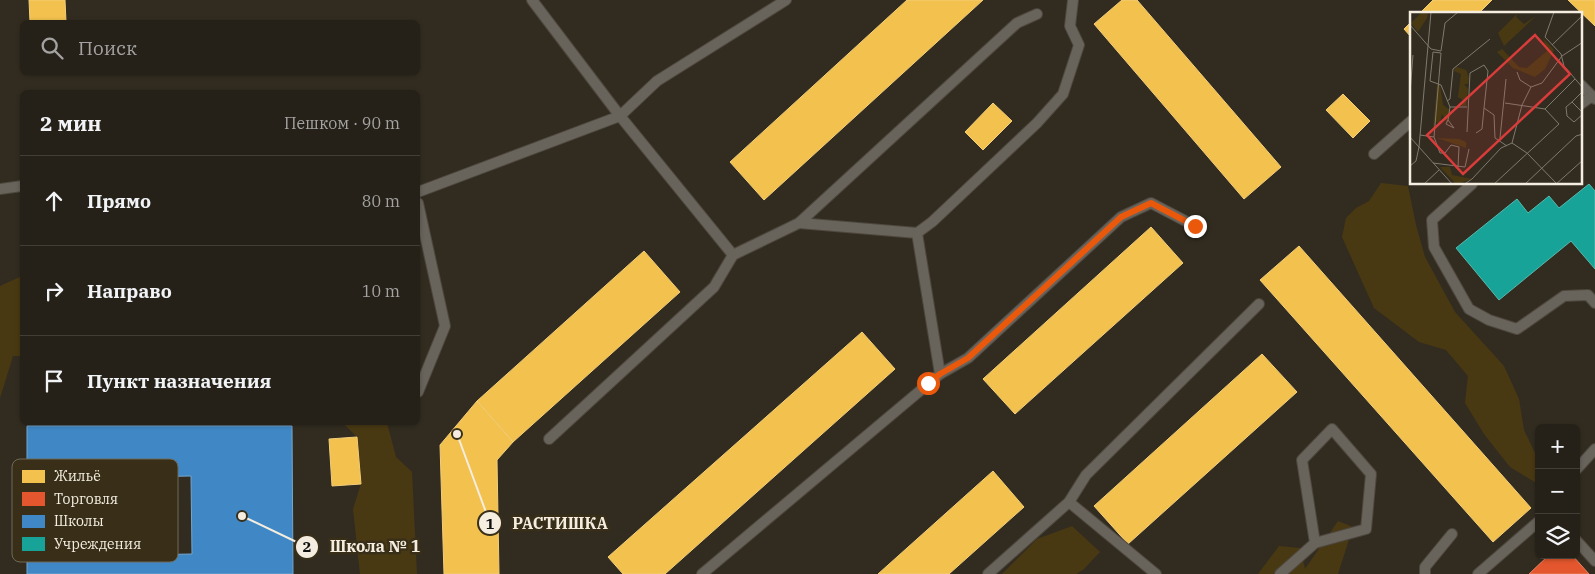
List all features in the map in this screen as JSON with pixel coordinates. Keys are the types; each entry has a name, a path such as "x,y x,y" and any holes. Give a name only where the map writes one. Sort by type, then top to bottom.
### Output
{"lane":[{"path":"532,0 620,116 733,255"},
{"path":"420,191 620,116 657,81 786,0"},
{"path":"798,223 917,233 932,222 1037,123 1063,94 1079,44 1070,26 1074,0"},
{"path":"549,439 714,287 733,255 798,223 1017,23 1037,14"},
{"path":"1582,85 1594,97 1582,103"},
{"path":"1374,154 1410,122"},
{"path":"1471,185 1432,220 1434,247 1469,308 1488,320 1517,330 1564,296 1588,295 1595,303"},
{"path":"0,189 20,186"},
{"path":"702,574 940,374 968,358 1121,217 1151,203 1195,226"},
{"path":"420,212 444,326 420,387"},
{"path":"917,233 940,374"},
{"path":"988,574 1069,502 1086,474 1260,304"},
{"path":"1280,574 1315,543 1366,529 1371,474 1332,429 1302,460 1315,543"},
{"path":"1577,469 1595,448"},
{"path":"1069,502 1156,574"},
{"path":"1478,574 1535,524"},
{"path":"1426,574 1425,567 1452,534"},
{"path":"1580,544 1595,561"}],"shaded area":[{"path":"1381,183 1408,186 1425,257 1455,312 1504,366 1519,399 1524,430 1535,453 1535,482 1510,467 1484,434 1465,403 1468,376 1446,350 1419,342 1374,308 1342,237 1346,218 1356,208 1369,201"},
{"path":"20,277 20,356 13,356 0,398 0,286"},
{"path":"345,425 388,425 396,457 412,472 417,574 360,574 353,509 361,484 357,437"},
{"path":"1338,521 1353,527 1338,574 1258,574 1279,546 1300,548 1305,569"},
{"path":"1072,526 1100,552 1083,570 1076,574 1002,574 1037,539"}],"building: Жильё":[{"path":"29,0 65,0 66,20 30,20"},
{"path":"907,0 983,0 764,200 730,162"},
{"path":"1122,0 1137,0 1281,167 1244,199 1094,24"},
{"path":"1433,0 1492,0 1480,12 1421,12"},
{"path":"1568,0 1595,0 1595,26 1582,12"},
{"path":"1410,23 1410,36 1404,29"},
{"path":"1343,94 1370,121 1353,138 1326,110"},
{"path":"993,103 1012,121 983,150 965,132"},
{"path":"1151,227 1183,263 1015,414 983,379"},
{"path":"1299,246 1531,508 1493,542 1260,280"},
{"path":"644,251 680,292 513,442 477,401"},
{"path":"862,332 895,369 665,574 623,574 608,557"},
{"path":"1262,354 1297,392 1128,544 1094,506"},
{"path":"477,401 513,442 497,460 499,574 444,574 440,445"},
{"path":"357,437 361,484 332,486 329,439"},
{"path":"993,471 1024,507 949,574 878,574"}],"building: Торговля":[{"path":"1545,559 1576,559 1589,574 1529,574"}],"building: Школы":[{"path":"27,426 292,426 293,574 27,574 27,562 178,562 178,554 192,554 191,476 178,476 178,459 27,459"}],"building: Учреждения":[{"path":"1589,184 1595,191 1595,269 1571,241 1499,300 1456,248 1517,199 1528,213 1549,196 1559,208"}],"place":[{"name":"РАСТИШКА","path":"457,434"},
{"name":"Школа № 1","path":"242,516"}],"route":[{"path":"928,383 968,358 1121,217 1151,203 1195,226"}]}
